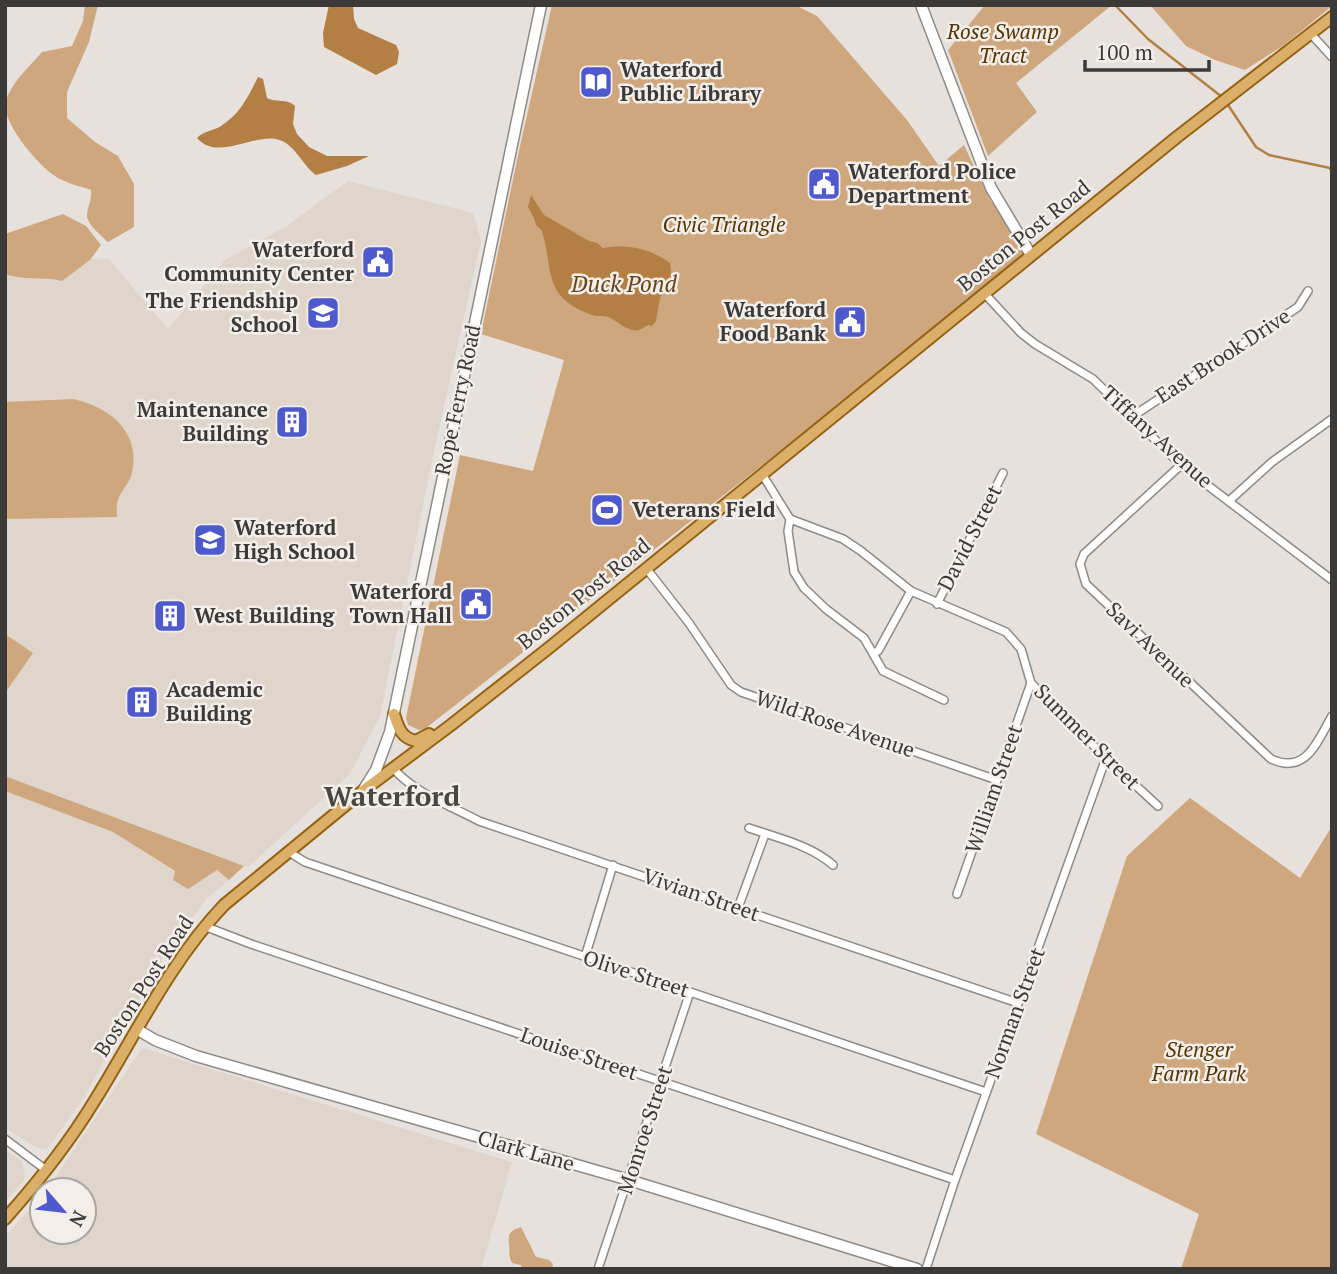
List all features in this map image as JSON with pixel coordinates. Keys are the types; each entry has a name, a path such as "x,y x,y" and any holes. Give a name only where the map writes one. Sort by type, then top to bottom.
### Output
{"main road":[{"name":"Rope Ferry Road","path":"364,790 380,760 394,714 541,5"},
{"path":"921,5 991,188 1031,255"},
{"name":"Boston Post Road","path":"5,1219 47,1170 94,1102 169,977 204,926 224,905 364,790 451,725 646,568 1031,255 1332,17"},
{"path":"394,714 399,729 411,740 420,740 439,728 451,725"},
{"name":"Clark Lane","path":"138,1030 155,1041 196,1056 629,1180 917,1269"}],"street":[{"path":"1311,34 1332,57"},
{"name":"East Brook Drive","path":"1133,416 1298,307 1308,291"},
{"name":"Tiffany Avenue","path":"985,294 1021,334 1093,379 1181,465 1332,580"},
{"path":"1228,501 1272,462 1332,419"},
{"name":"Savi Avenue","path":"1181,465 1084,554 1080,564 1086,584 1271,759 1281,764 1290,764 1306,757 1332,716"},
{"name":"David Street","path":"937,604 1003,473"},
{"path":"762,474 790,519 788,531 794,572 799,581 826,608 858,632 883,671 944,700"},
{"name":"Summer Street","path":"790,519 842,539 911,591 1006,632 1021,649 1031,683 1158,806"},
{"name":"Wild Rose Avenue","path":"646,568 689,623 731,685 741,692 997,780"},
{"path":"873,653 878,651 911,591"},
{"name":"William Street","path":"957,894 1031,683"},
{"name":"Norman Street","path":"926,1269 955,1180 1106,758"},
{"name":"Vivian Street","path":"393,768 402,779 479,821 1018,1003"},
{"path":"750,828 818,854 833,865"},
{"path":"738,908 765,834"},
{"name":"Olive Street","path":"289,852 305,862 986,1092"},
{"path":"585,957 613,865"},
{"name":"Louise Street","path":"204,926 955,1180"},
{"name":"Monroe Street","path":"598,1269 690,992"},
{"path":"5,1139 47,1170"}],"shaded area":[{"name":"Waterford High School","path":"348,181 473,213 481,241 434,451 380,716 350,774 248,867 5,776 5,256 109,259 168,329 225,260 287,226"},
{"path":"5,791 113,832 175,872 173,880 217,870 229,880 207,898 162,959 83,1099 48,1148 44,1149 5,1128"},
{"path":"142,1048 512,1162 481,1269 5,1269 5,1236 28,1211 28,1246 98,1246 98,1176 56,1176"},
{"path":"5,1150 22,1162 25,1175 24,1180 5,1202"}],"green space":[{"path":"85,5 98,5 89,42 67,92 67,118 95,142 118,156 134,184 134,227 108,242 87,218 91,190 63,181 48,170 30,153 14,131 6,110 6,101 12,88 42,52 72,46 83,21"},
{"name":"Civic Triangle","path":"552,5 795,5 817,16 907,120 939,166 964,145 990,200 1031,255 426,728 419,730 408,725 406,718 460,455 533,471 564,360 481,334"},
{"name":"Rose Swamp Tract","path":"985,5 1112,5 1016,83 1037,112 988,156 948,50"},
{"path":"1150,5 1332,6 1284,45 1245,70 1186,46"},
{"path":"63,214 86,226 101,245 90,260 62,281 5,274 5,234"},
{"path":"73,399 100,408 121,425 128,435 134,461 131,476 117,502 117,517 5,519 5,402"},
{"path":"5,634 33,653 5,693"},
{"path":"5,776 244,866 229,880 217,870 188,889 173,880 175,871 113,832 5,791"},
{"name":"Stenger Farm Park","path":"1190,798 1300,878 1332,826 1332,1269 1181,1269 1199,1214 1036,1134 1127,856"},
{"path":"521,1227 536,1257 549,1260 553,1264 552,1269 522,1269 521,1265 512,1263 509,1235"}],"water":[{"path":"329,5 353,5 358,28 396,45 399,52 397,64 376,75 324,47 323,33"},
{"path":"258,77 263,79 267,98 289,102 295,106 293,124 297,134 309,147 327,156 369,156 316,175 283,141 266,139 214,147 197,138 221,126 233,116"},
{"name":"Duck Pond","path":"531,195 544,215 603,248 638,248 670,263 672,278 660,298 656,321 652,326 631,330 608,317 592,315 576,308 565,300 553,282 542,231 536,225 528,207"}],"waterway":[{"path":"1115,5 1148,39 1222,97"},
{"path":"1226,102 1256,147 1269,155 1330,168 1332,173"}],"place":[{"name":"Waterford Public Library","path":"596,82"},
{"name":"Waterford Police Department","path":"824,184"},
{"name":"Waterford Community Center","path":"378,262"},
{"name":"The Friendship School","path":"323,313"},
{"name":"Waterford Food Bank","path":"850,322"},
{"name":"Maintenance Building","path":"292,422"},
{"name":"Veterans Field","path":"607,510"},
{"name":"Waterford High School","path":"210,540"},
{"name":"Waterford Town Hall","path":"476,604"},
{"name":"West Building","path":"170,616"},
{"name":"Academic Building","path":"142,702"}],"district":[{"name":"Waterford","path":"392,796"}]}
